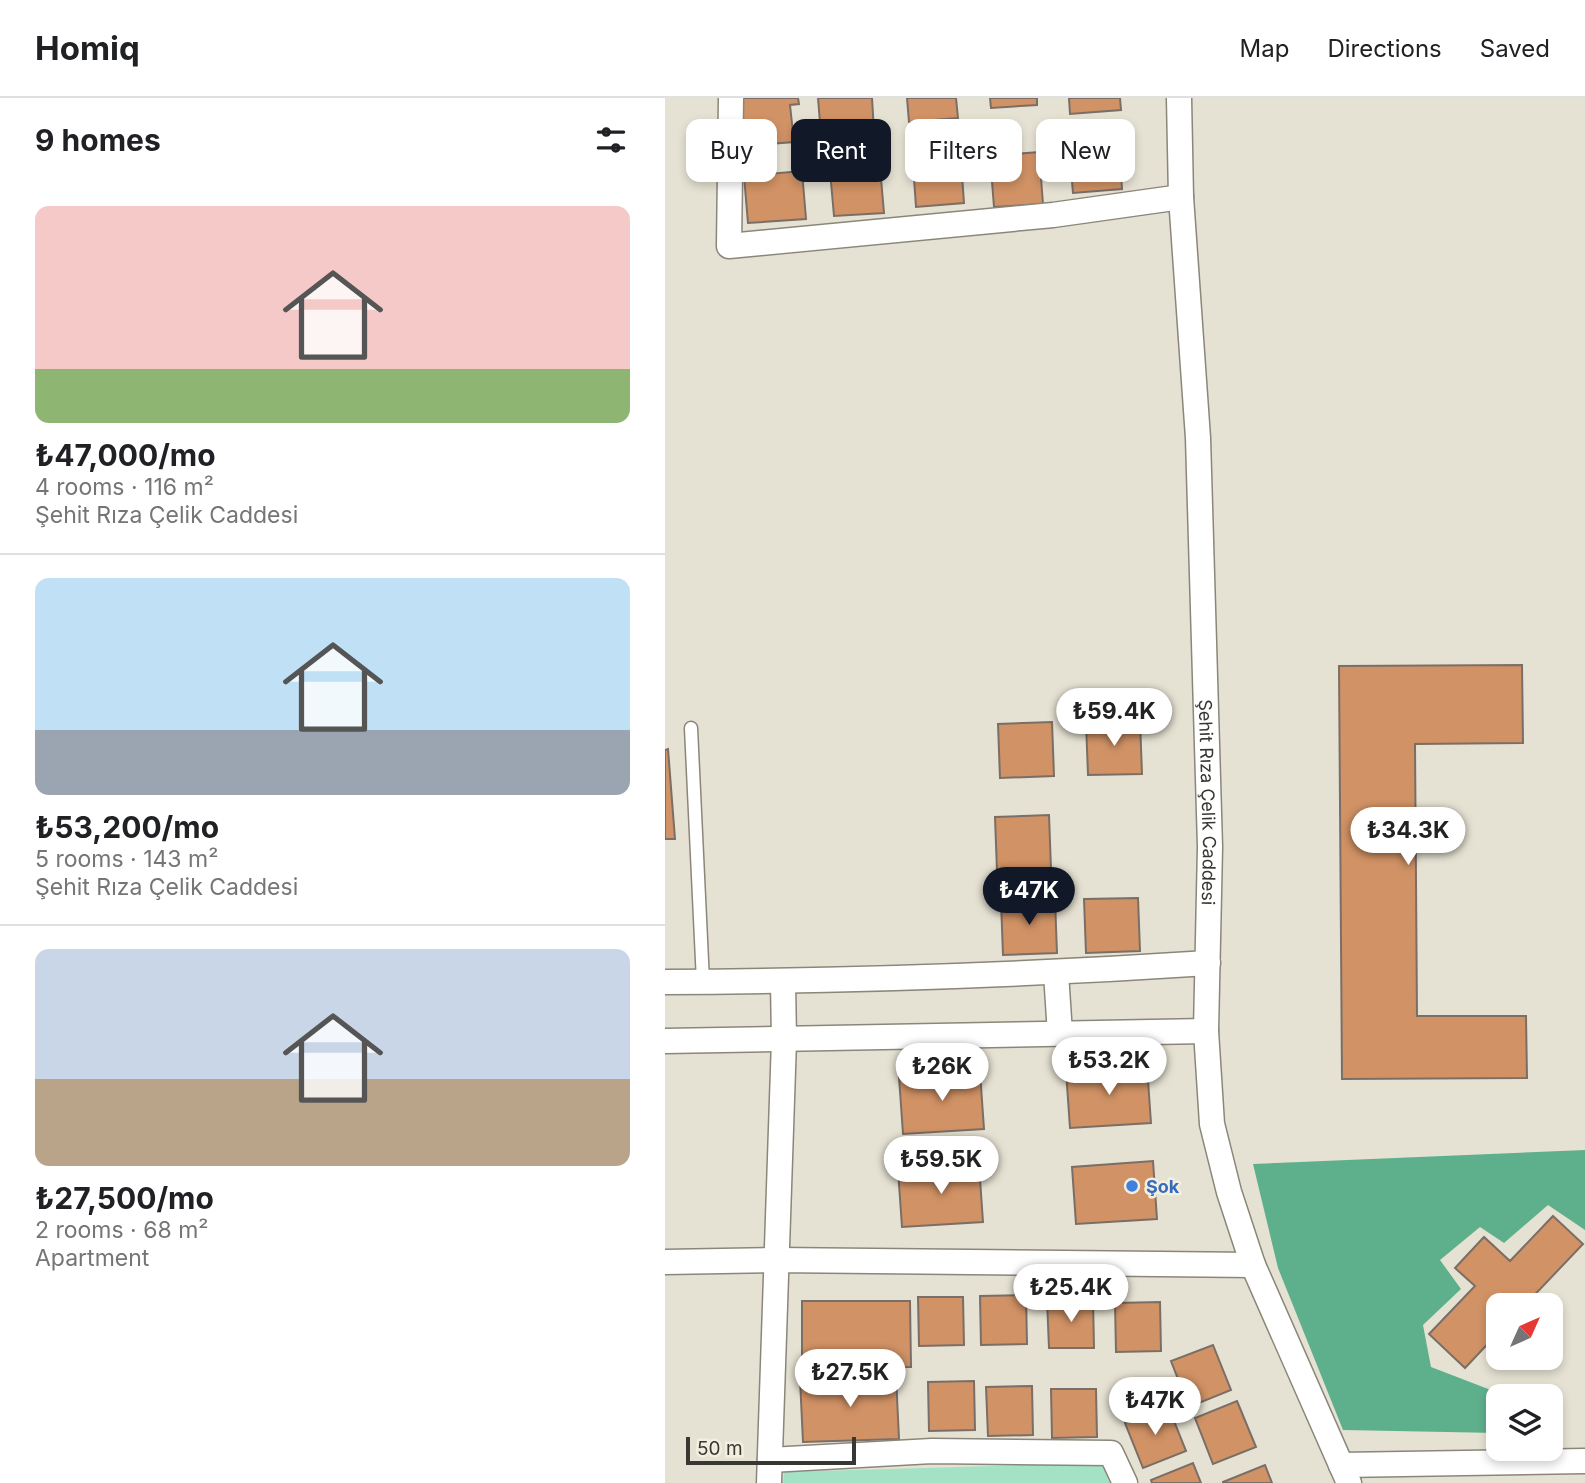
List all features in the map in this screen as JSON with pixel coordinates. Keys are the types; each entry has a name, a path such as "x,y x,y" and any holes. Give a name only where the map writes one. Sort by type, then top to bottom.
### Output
{"street":[{"path":"731,98 729,246 1053,215 1181,197"},
{"name":"Şehit Rıza Çelik Caddesi","path":"1178,98 1181,197 1199,452 1210,847 1206,1031 1212,1124 1229,1192 1253,1265 1345,1474"},
{"path":"665,982 783,982 1056,973 1208,963"},
{"path":"1056,973 1060,1034"},
{"path":"783,982 785,1040 769,1472 932,1451 1111,1453 1125,1483"},
{"path":"665,1041 1206,1031"},
{"path":"665,1262 776,1259 1253,1265"},
{"path":"1345,1474 1585,1461"}],"lane":[{"path":"691,728 703,982"}],"green space":[{"path":"1585,1150 1585,1230 1548,1205 1504,1243 1480,1227 1440,1260 1461,1289 1423,1325 1431,1367 1486,1388 1486,1433 1343,1430 1278,1268 1253,1164"},
{"path":"1101,1463 1110,1483 783,1483 784,1472"}],"building":[{"path":"737,98 798,98 799,104 790,105 791,142 777,143 777,119 739,119"},
{"path":"818,98 872,98 873,119 820,119"},
{"path":"907,98 956,98 958,118 909,119"},
{"path":"990,98 1037,98 1037,105 991,108"},
{"path":"1069,98 1120,98 1121,110 1070,114"},
{"path":"1036,152 1036,182 1041,182 1043,204 994,207 992,182 1022,182 1022,153"},
{"path":"791,172 791,182 803,182 806,219 748,223 745,182 777,182 777,173"},
{"path":"831,182 881,182 884,213 834,216"},
{"path":"914,182 962,182 964,203 916,207"},
{"path":"1072,182 1122,182 1122,189 1073,193"},
{"path":"1522,665 1523,743 1415,744 1417,1016 1526,1016 1527,1078 1342,1079 1339,666"},
{"path":"1140,720 1142,774 1088,775 1086,722"},
{"path":"1052,722 1054,776 1000,778 998,724"},
{"path":"668,749 675,839 665,839 665,750"},
{"path":"1049,815 1051,869 997,871 995,817"},
{"path":"1138,898 1140,951 1086,953 1084,899"},
{"path":"1055,900 1057,953 1003,955 1001,901"},
{"path":"1147,1066 1151,1123 1070,1128 1066,1071"},
{"path":"980,1072 984,1129 903,1134 899,1077"},
{"path":"1153,1161 1157,1219 1076,1224 1072,1167"},
{"path":"979,1165 983,1222 902,1227 898,1170"},
{"path":"1553,1216 1583,1244 1536,1293 1486,1293 1486,1346 1465,1368 1429,1334 1475,1286 1455,1268 1484,1237 1510,1261"},
{"path":"1026,1295 1027,1344 981,1345 980,1296"},
{"path":"918,1297 963,1297 964,1345 919,1346"},
{"path":"1093,1299 1094,1348 1049,1348 1047,1300"},
{"path":"802,1301 910,1301 911,1367 802,1368"},
{"path":"1160,1302 1161,1351 1116,1352 1115,1303"},
{"path":"1213,1345 1231,1390 1189,1407 1171,1361"},
{"path":"896,1376 899,1439 803,1442 800,1379"},
{"path":"974,1381 975,1430 929,1431 928,1382"},
{"path":"1032,1386 1033,1435 988,1436 986,1387"},
{"path":"1051,1389 1096,1389 1097,1437 1052,1438"},
{"path":"1237,1401 1256,1447 1213,1464 1195,1418"},
{"path":"1168,1406 1186,1451 1143,1468 1125,1423"},
{"path":"1193,1463 1201,1483 1152,1483 1151,1480"},
{"path":"1265,1465 1272,1483 1223,1483 1223,1482"}],"place":[{"name":"Şok","path":"1132,1186"}]}
